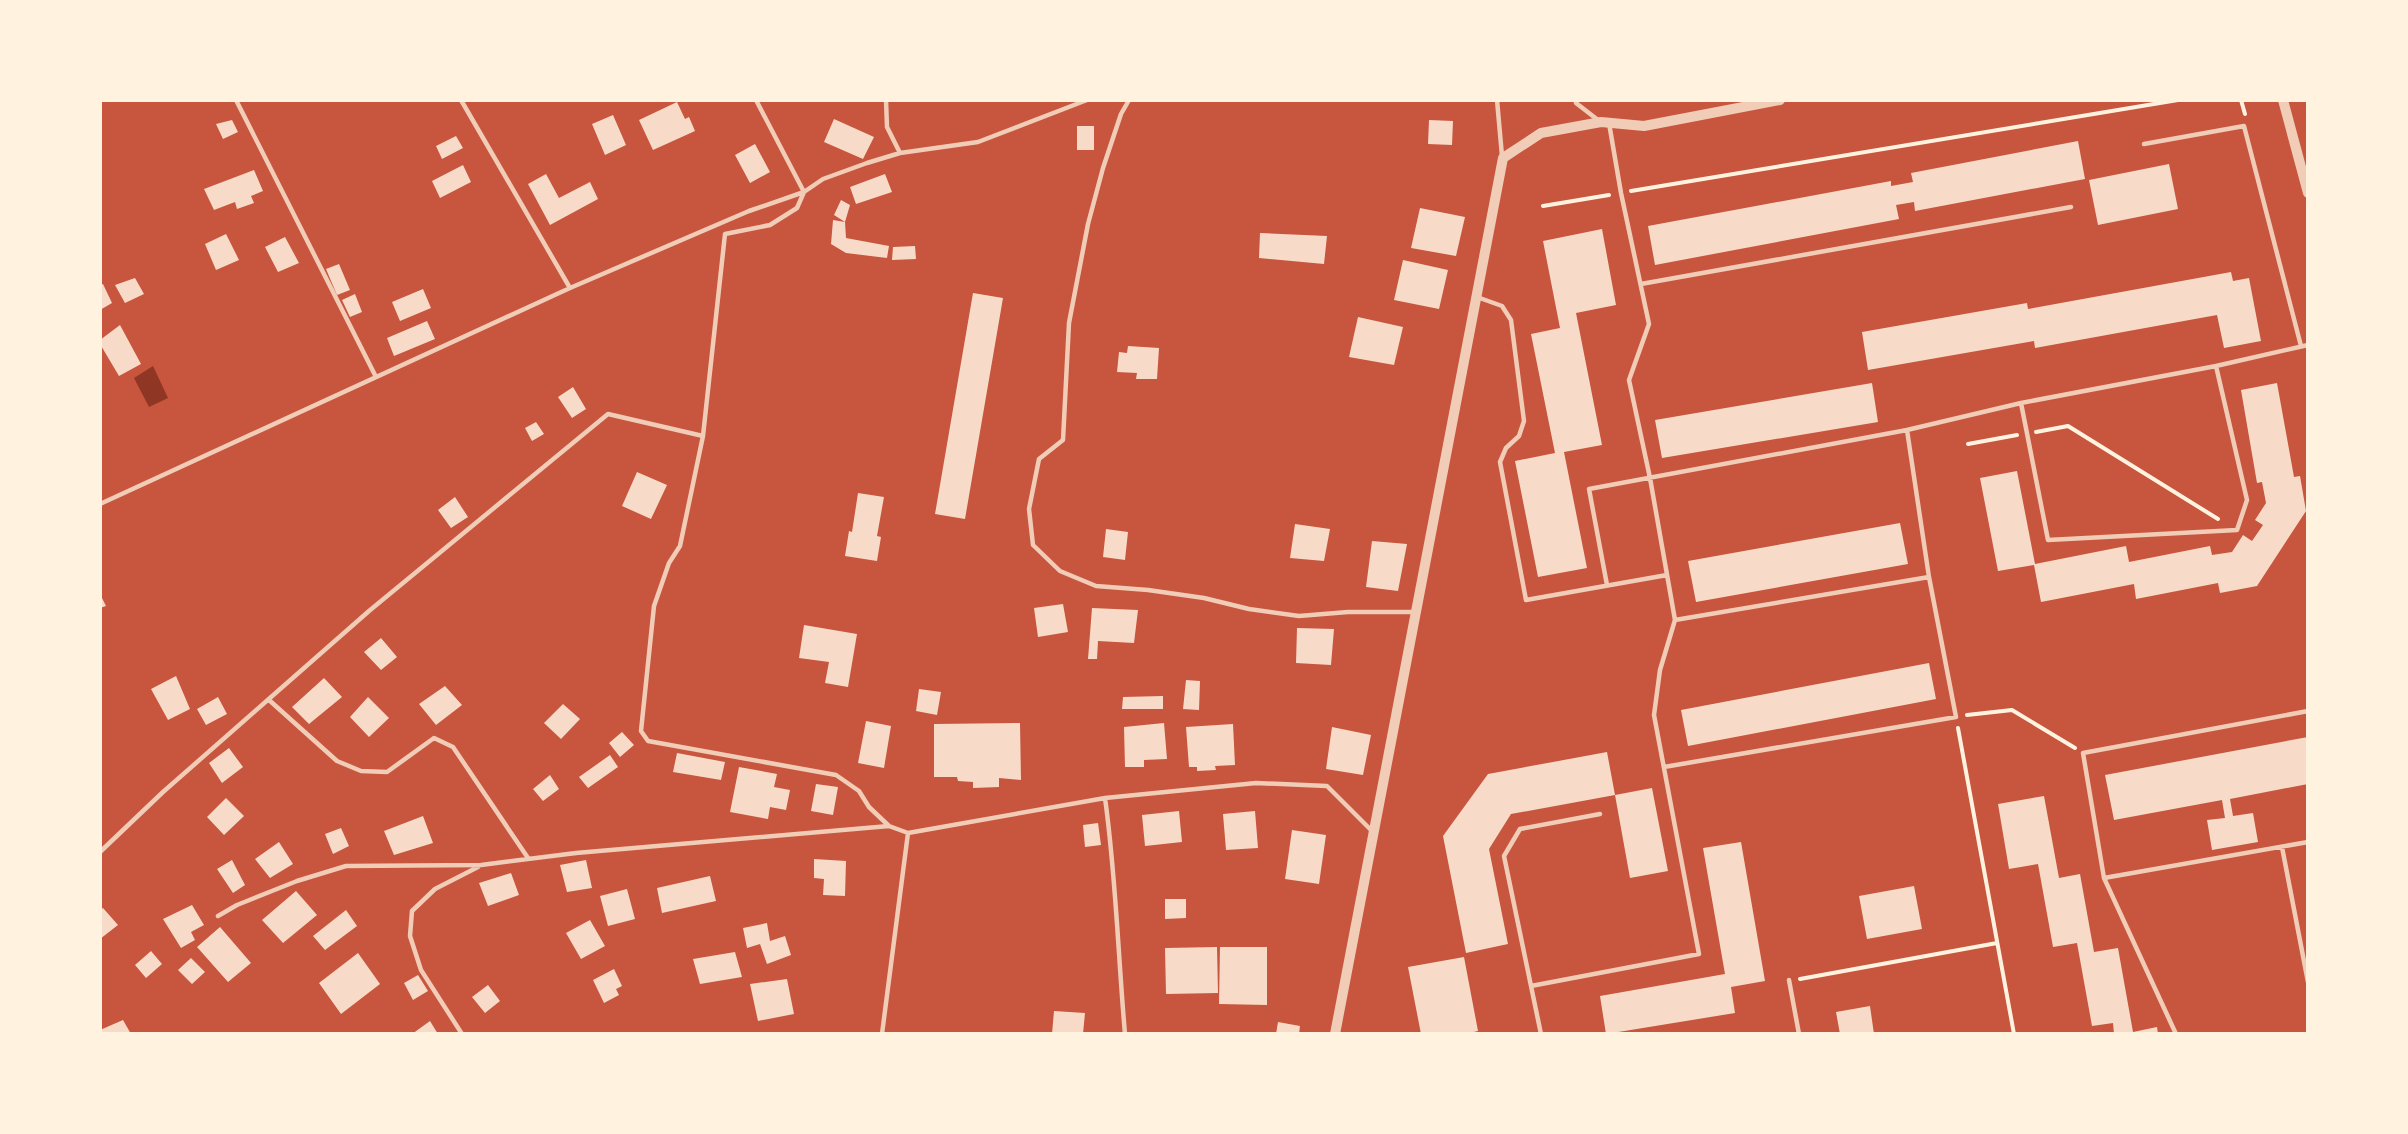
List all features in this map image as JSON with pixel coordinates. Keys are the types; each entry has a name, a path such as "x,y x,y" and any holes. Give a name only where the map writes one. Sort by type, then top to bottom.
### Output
{"street":[{"path":"1335,1034 1414,612 1503,158 1540,133 1605,122 1644,126 1780,100"},
{"path":"2283,100 2307,193"}],"lane":[{"path":"236,100 376,377"},
{"path":"461,100 570,288"},
{"path":"756,100 804,192"},
{"path":"886,100 887,127 900,153"},
{"path":"100,504 570,288 749,211 804,192 824,179 900,153 978,142 1087,100"},
{"path":"1129,100 1121,114 1103,168 1088,224 1069,323 1063,440 1039,459 1029,509 1033,545 1059,571 1096,586 1193,596 1249,609 1299,616 1348,612 1414,612"},
{"path":"1497,100 1503,158"},
{"path":"1531,987 1699,954 1654,716 1660,670 1675,620 1650,478 1629,380 1649,324 1605,122 1574,101"},
{"path":"2144,144 2244,126 2301,346"},
{"path":"804,192 797,208 770,225 725,234 703,436 680,546 669,563 654,606 641,730 648,741 836,775 860,791 869,807 889,826 908,833 1105,798 1256,783 1327,786 1373,832"},
{"path":"1641,284 2071,207"},
{"path":"1477,297 1502,306 1511,320 1524,421 1519,436 1506,448 1500,462 1526,600 1667,575"},
{"path":"1607,585 1589,489 1907,430 2021,403 2216,366 2307,345"},
{"path":"2021,403 2048,540 2237,530 2247,500 2216,366"},
{"path":"100,852 163,792 369,611 608,414 703,436"},
{"path":"1664,767 1956,717 1929,577 1907,430"},
{"path":"1675,620 1929,577"},
{"path":"269,700 337,761 361,771 387,772 434,738 453,747 528,858"},
{"path":"2176,1034 2104,878 2083,753 2307,711"},
{"path":"1105,798 1113,853 1125,1034"},
{"path":"1541,1034 1504,856 1520,829 1600,814"},
{"path":"218,916 237,905 297,881 346,867 481,865 528,858 889,826"},
{"path":"882,1034 908,833"},
{"path":"2104,878 2307,842"},
{"path":"2282,847 2307,982"},
{"path":"462,1034 421,970 410,936 412,911 435,889 481,865"},
{"path":"1789,981 1799,1034"}],"path":[{"path":"1543,206 2178,100"},
{"path":"1968,444 2068,426 2237,530"},
{"path":"2014,1034 1956,717 2012,710 2083,753"},
{"path":"1789,981 1997,944"}],"shaded area":[{"path":"153,366 168,398 149,407 134,378"}],"building":[{"path":"677,102 685,119 689,117 695,131 653,150 639,120"},
{"path":"613,115 626,145 605,155 592,124"},
{"path":"834,119 874,137 863,159 824,142"},
{"path":"232,120 238,132 223,139 216,124"},
{"path":"1429,120 1453,121 1452,145 1428,144"},
{"path":"1077,126 1094,126 1094,150 1077,150"},
{"path":"456,136 463,148 442,159 436,146"},
{"path":"2078,141 2085,179 1915,211 1914,202 1896,205 1899,219 1655,265 1648,226 1891,181 1891,186 1913,182 1911,173"},
{"path":"755,144 770,172 750,183 735,155"},
{"path":"2169,164 2178,209 2098,225 2089,180"},
{"path":"463,165 471,182 440,198 432,181"},
{"path":"254,170 263,191 251,196 254,203 237,209 235,202 214,210 204,189"},
{"path":"546,174 559,198 590,182 598,199 550,225 528,184"},
{"path":"885,174 892,192 856,204 850,187"},
{"path":"841,200 850,205 845,222 834,215"},
{"path":"1420,208 1465,217 1456,256 1411,248"},
{"path":"833,220 845,222 846,238 889,246 887,258 846,253 831,244"},
{"path":"1602,229 1616,305 1576,313 1602,445 1564,452 1587,568 1538,577 1515,461 1555,453 1531,334 1560,328 1543,241"},
{"path":"1260,233 1327,236 1324,264 1259,258"},
{"path":"226,234 239,260 216,270 205,244"},
{"path":"285,237 299,263 278,272 265,247"},
{"path":"915,246 916,259 892,260 893,247"},
{"path":"1403,260 1448,270 1439,309 1394,300"},
{"path":"339,264 350,290 337,295 326,269"},
{"path":"2231,272 2233,281 2249,278 2261,341 2224,348 2217,315 2035,348 2034,341 1868,370 1862,332 2027,303 2028,309"},
{"path":"135,278 144,294 125,303 115,285"},
{"path":"103,284 112,303 100,310 100,285"},
{"path":"423,289 431,308 400,321 392,302"},
{"path":"973,293 1003,298 965,519 935,514"},
{"path":"355,294 362,312 350,317 342,300"},
{"path":"1358,317 1403,327 1394,365 1349,357"},
{"path":"427,321 435,339 394,356 387,338"},
{"path":"120,325 141,364 119,376 100,344 100,340"},
{"path":"1128,346 1159,348 1157,379 1136,379 1137,373 1117,372 1119,352 1127,353"},
{"path":"1872,383 1878,422 1662,458 1655,420"},
{"path":"2277,383 2294,477 2300,476 2306,511 2257,586 2220,593 2218,583 2136,599 2134,584 2041,602 2034,565 1998,571 1980,478 2017,471 2035,564 2126,546 2129,562 2210,546 2212,555 2232,552 2243,535 2252,541 2263,525 2255,520 2266,503 2262,482 2257,483 2241,390"},
{"path":"573,387 586,409 572,418 558,397"},
{"path":"536,422 544,434 532,441 525,428"},
{"path":"637,472 667,485 651,519 622,506"},
{"path":"858,493 884,497 877,536 881,537 877,561 845,556 849,531 852,532"},
{"path":"455,497 468,517 451,528 438,510"},
{"path":"1900,523 1908,564 1696,602 1688,561"},
{"path":"1295,524 1330,529 1324,561 1290,558"},
{"path":"1106,529 1128,532 1125,560 1103,557"},
{"path":"1372,541 1407,544 1398,591 1366,587"},
{"path":"100,594 106,606 100,608"},
{"path":"1063,604 1068,632 1038,637 1034,608"},
{"path":"1092,608 1138,610 1134,643 1098,641 1097,659 1088,659"},
{"path":"804,625 857,634 848,687 825,683 829,662 799,658"},
{"path":"1297,628 1334,629 1331,665 1296,663"},
{"path":"381,638 397,657 381,670 364,652"},
{"path":"1929,663 1936,699 1688,746 1681,710"},
{"path":"176,676 190,709 168,720 151,689"},
{"path":"324,678 342,697 309,724 292,707"},
{"path":"1186,680 1200,681 1199,710 1183,709"},
{"path":"445,686 462,705 436,725 419,704"},
{"path":"919,689 941,692 937,715 916,711"},
{"path":"1163,696 1163,709 1122,709 1123,697"},
{"path":"218,697 227,714 206,725 197,709"},
{"path":"368,697 389,718 369,737 350,717"},
{"path":"563,704 580,719 561,739 544,723"},
{"path":"866,721 891,726 884,768 858,763"},
{"path":"1020,723 1021,780 999,778 999,787 973,788 973,782 958,781 957,777 934,777 934,724"},
{"path":"1164,723 1167,759 1144,760 1144,767 1125,767 1124,727"},
{"path":"1233,724 1235,765 1215,766 1216,770 1197,771 1197,767 1189,767 1186,727"},
{"path":"1332,727 1371,735 1363,775 1326,769"},
{"path":"622,732 634,745 620,757 609,743"},
{"path":"2308,737 2308,784 2230,799 2233,816 2253,813 2258,842 2212,850 2207,820 2225,818 2222,800 2114,820 2105,775"},
{"path":"229,748 243,767 222,783 209,763"},
{"path":"1607,752 1615,795 1511,814 1489,849 1508,944 1466,953 1443,836 1488,774"},
{"path":"677,753 725,762 721,780 673,772"},
{"path":"610,755 618,767 588,788 579,777"},
{"path":"739,767 777,774 774,787 790,790 786,810 770,807 768,819 730,812"},
{"path":"550,775 559,789 543,801 533,789"},
{"path":"816,784 838,787 833,815 811,811"},
{"path":"1652,788 1668,871 1630,878 1615,795"},
{"path":"2044,796 2059,878 2080,874 2094,952 2118,948 2133,1032 2157,1027 2158,1034 2114,1034 2113,1023 2092,1026 2077,943 2053,947 2038,864 2009,869 1998,804"},
{"path":"226,798 244,816 224,835 207,817"},
{"path":"1179,811 1182,842 1145,846 1142,815"},
{"path":"1255,811 1258,848 1226,850 1223,814"},
{"path":"423,816 433,843 394,855 384,831"},
{"path":"1098,823 1101,845 1085,847 1083,825"},
{"path":"341,828 349,846 333,854 325,834"},
{"path":"1292,830 1326,835 1319,884 1285,879"},
{"path":"279,842 293,864 270,878 255,859"},
{"path":"1741,842 1765,981 1731,987 1735,1013 1606,1034 1600,996 1725,974 1703,848"},
{"path":"814,859 846,861 845,896 823,895 824,879 814,878"},
{"path":"232,860 245,885 233,893 217,869"},
{"path":"586,860 592,888 567,892 560,865"},
{"path":"511,873 519,895 488,906 479,883"},
{"path":"710,876 716,901 662,913 657,888"},
{"path":"1914,886 1922,929 1867,939 1859,896"},
{"path":"627,889 635,919 608,926 600,896"},
{"path":"296,891 317,915 283,943 262,920"},
{"path":"1165,899 1186,899 1186,918 1165,919"},
{"path":"192,905 204,925 191,932 195,940 181,948 163,919"},
{"path":"103,908 118,925 100,939 100,910"},
{"path":"346,910 357,926 325,950 313,936"},
{"path":"590,920 605,946 581,959 566,933"},
{"path":"767,923 770,941 785,936 791,955 767,964 760,944 747,948 743,928"},
{"path":"220,927 251,963 228,982 197,947"},
{"path":"1217,947 1218,993 1166,994 1165,948"},
{"path":"1220,947 1267,947 1267,1005 1219,1004"},
{"path":"151,951 162,964 146,978 135,965"},
{"path":"735,952 742,977 700,984 693,959"},
{"path":"358,953 380,984 341,1014 319,983"},
{"path":"1464,957 1478,1031 1464,1034 1421,1034 1408,967"},
{"path":"191,958 205,972 192,984 178,970"},
{"path":"614,969 622,986 616,989 619,995 604,1003 593,980"},
{"path":"418,975 428,991 413,1000 404,983"},
{"path":"787,979 794,1014 758,1021 750,984"},
{"path":"488,985 500,1001 485,1013 472,997"},
{"path":"1870,1006 1874,1034 1840,1034 1836,1012"},
{"path":"1054,1011 1085,1013 1083,1034 1052,1034"},
{"path":"123,1020 131,1034 100,1034 100,1030"},
{"path":"430,1021 438,1034 412,1034"},
{"path":"1278,1022 1300,1026 1299,1034 1276,1034"}]}
